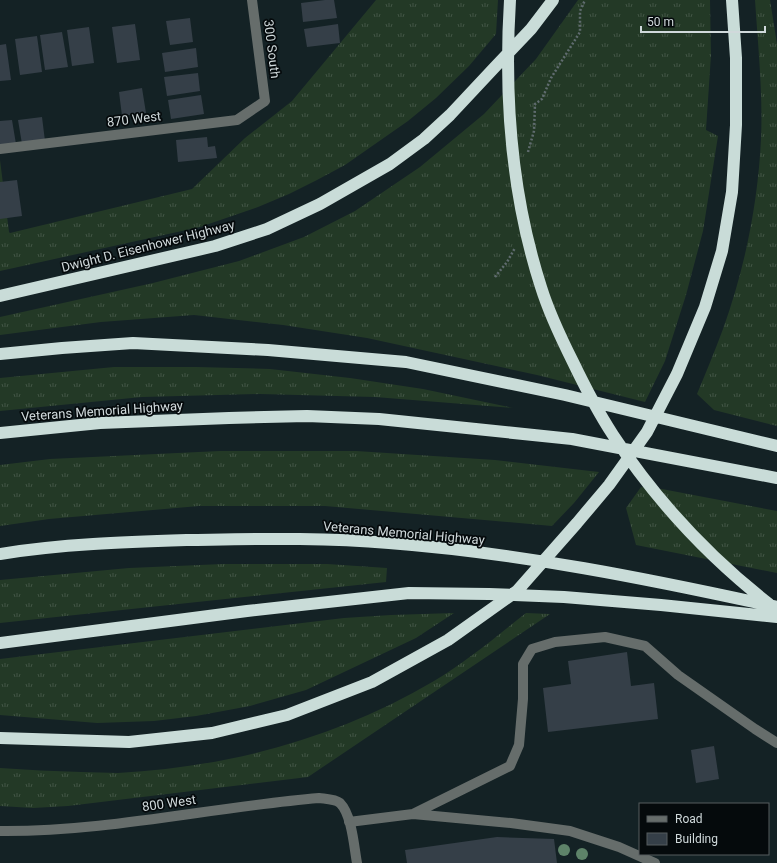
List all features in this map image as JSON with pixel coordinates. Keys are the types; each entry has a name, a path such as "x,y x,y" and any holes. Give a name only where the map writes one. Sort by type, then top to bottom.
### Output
{"highway":[{"path":"510,0 507,45 507,90 514,170 531,254 541,287 557,329 584,384 612,434 645,480 674,515 714,556 752,591 777,609"},
{"name":"Dwight D. Eisenhower Highway","path":"0,296 215,246 267,229 320,204 390,164 424,138 450,115 531,29 553,0"},
{"path":"0,738 129,742 212,733 287,715 372,682 448,640 516,591 600,496 647,432 677,374 705,307 722,252 732,192 736,125 736,58 732,0"},
{"path":"0,354 133,343 268,350 406,362 565,394 777,446"},
{"name":"Veterans Memorial Highway","path":"0,433 100,423 229,418 306,416 379,419 572,439 777,478"},
{"name":"Veterans Memorial Highway","path":"0,554 126,542 232,539 327,540 388,543 454,549 579,567 706,591 777,609"},
{"path":"0,643 247,611 409,593 564,597 777,617"}],"street":[{"name":"300 South","path":"252,0 265,101"},
{"name":"870 West","path":"0,149 237,120 265,101"},
{"path":"413,814 510,766 519,745 523,699 523,664 532,649 555,642 605,637 645,646 678,675 755,729 777,742"},
{"name":"800 West","path":"0,831 34,831 93,826 311,798 332,800 340,803 346,812 349,822"},
{"path":"357,863 349,822 413,814 511,823 570,831 619,847 655,863"}],"path":[{"path":"528,153 534,131 535,104 542,98 551,78 571,44 580,32 580,11 585,0"},
{"path":"495,276 507,262 516,246"}],"green space":[{"path":"376,0 498,0 496,34 469,66 436,98 408,121 345,165 289,194 258,207 200,227 0,271 0,160 10,233 192,189 245,138 292,101"},
{"path":"578,0 710,0 711,55 706,130 718,136 703,231 686,295 665,361 645,402 537,375 367,338 283,325 194,315 101,322 0,335 0,317 153,283 239,261 304,237 355,211 420,167 484,114 536,59"},
{"path":"755,0 770,0 777,44 777,426 714,410 697,394 720,337 738,283 749,235 757,187 761,139 761,104"},
{"path":"114,367 270,369 350,378 423,389 513,408 375,397 260,394 142,397 0,411 0,378"},
{"path":"220,451 356,451 495,460 599,472 574,503 552,526 325,506 199,506 49,519 0,526 0,465 50,459"},
{"path":"641,487 662,489 777,511 777,573 636,545 626,508"},
{"path":"223,564 327,564 387,568 386,582 0,623 0,580 129,568"},
{"path":"454,613 416,638 306,690 250,706 196,716 154,721 97,723 0,715 0,659 344,618"},
{"path":"526,613 550,614 308,777 68,806 33,808 0,806 0,768 113,773 160,770 241,756 282,746 321,734 360,719 397,701 446,674 493,640"}],"building":[{"path":"334,0 337,18 303,22 301,3"},
{"path":"190,18 193,42 170,45 166,21"},
{"path":"135,24 140,60 117,63 112,27"},
{"path":"338,24 340,43 307,47 304,29"},
{"path":"89,27 94,63 72,66 67,30"},
{"path":"62,32 68,67 45,70 40,35"},
{"path":"37,36 42,72 20,75 15,39"},
{"path":"6,44 11,80 0,81 0,45"},
{"path":"196,48 198,67 165,72 162,53"},
{"path":"198,73 200,91 167,96 164,77"},
{"path":"142,88 146,113 122,116 119,92"},
{"path":"201,95 204,114 171,119 168,100"},
{"path":"42,117 45,141 22,144 18,120"},
{"path":"12,120 16,144 0,146 0,121"},
{"path":"207,137 208,147 215,146 217,158 178,162 176,140"},
{"path":"17,180 22,216 0,219 0,182"},
{"path":"627,652 631,686 654,683 658,719 548,732 543,688 571,684 568,661"},
{"path":"714,746 719,779 696,783 691,750"},
{"path":"497,837 554,839 557,863 407,863 405,850"}]}
